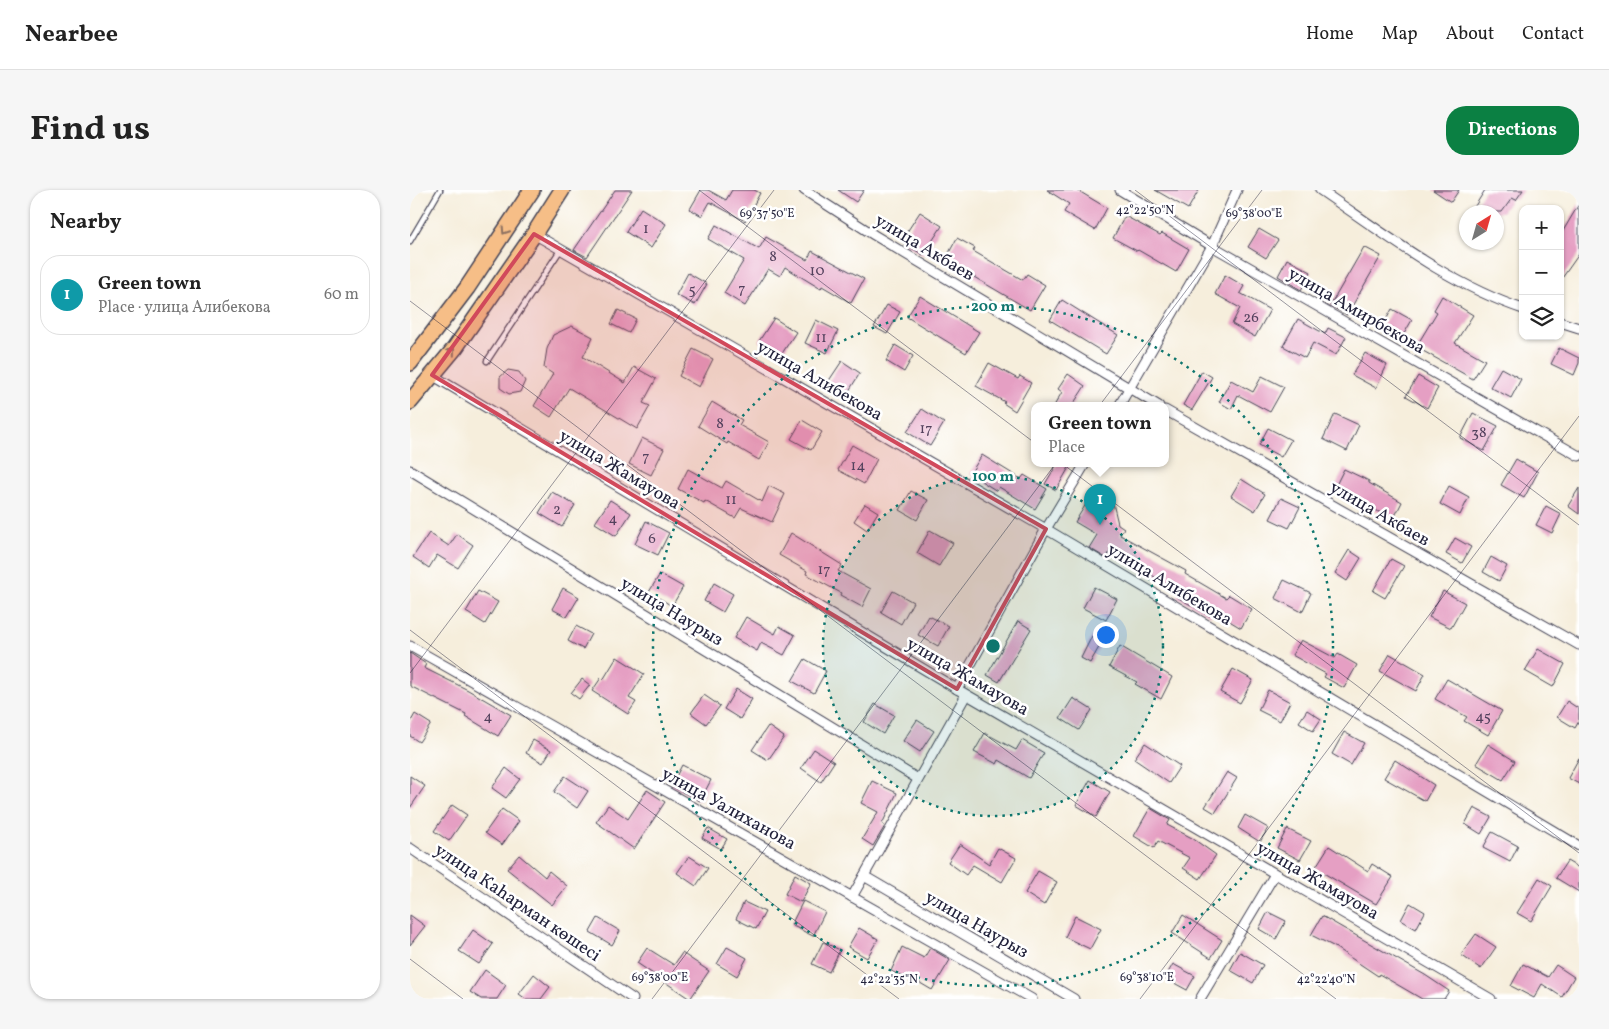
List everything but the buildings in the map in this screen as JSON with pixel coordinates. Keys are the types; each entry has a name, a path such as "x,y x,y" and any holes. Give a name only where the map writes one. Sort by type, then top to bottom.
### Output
{"main road":[{"path":"410,363 467,288 532,190"},
{"path":"410,402 455,348 562,190"}],"street":[{"name":"улица Акбаев","path":"804,190 874,236 1152,402"},
{"name":"улица Амирбекова","path":"1120,190 1212,246 1579,456"},
{"path":"1122,402 1212,246 1237,190"},
{"path":"1320,190 1438,270 1505,303 1519,308"},
{"name":"улица Алибекова","path":"534,234 1046,529 1579,846"},
{"path":"1564,322 1578,324"},
{"name":"улица Жамауова","path":"432,375 957,689 1491,999"},
{"name":"улица Акбаев","path":"1169,412 1579,645"},
{"path":"957,689 1046,529 1083,467"},
{"name":"улица Наурыз","path":"410,470 918,779"},
{"name":"улица Уалиханова","path":"410,646 1032,999"},
{"path":"852,896 966,694"},
{"name":"улица Каһарман көшесі","path":"410,848 633,999"},
{"path":"1200,999 1275,874"},
{"name":"улица Наурыз","path":"864,876 1074,999"}],"lane":[{"path":"410,240 440,190"},
{"path":"487,361 561,249"}],"highlighted area":[{"path":"534,234 1046,529 957,689 432,375"}],"place":[{"name":"Green town","path":"1100,525"}]}
